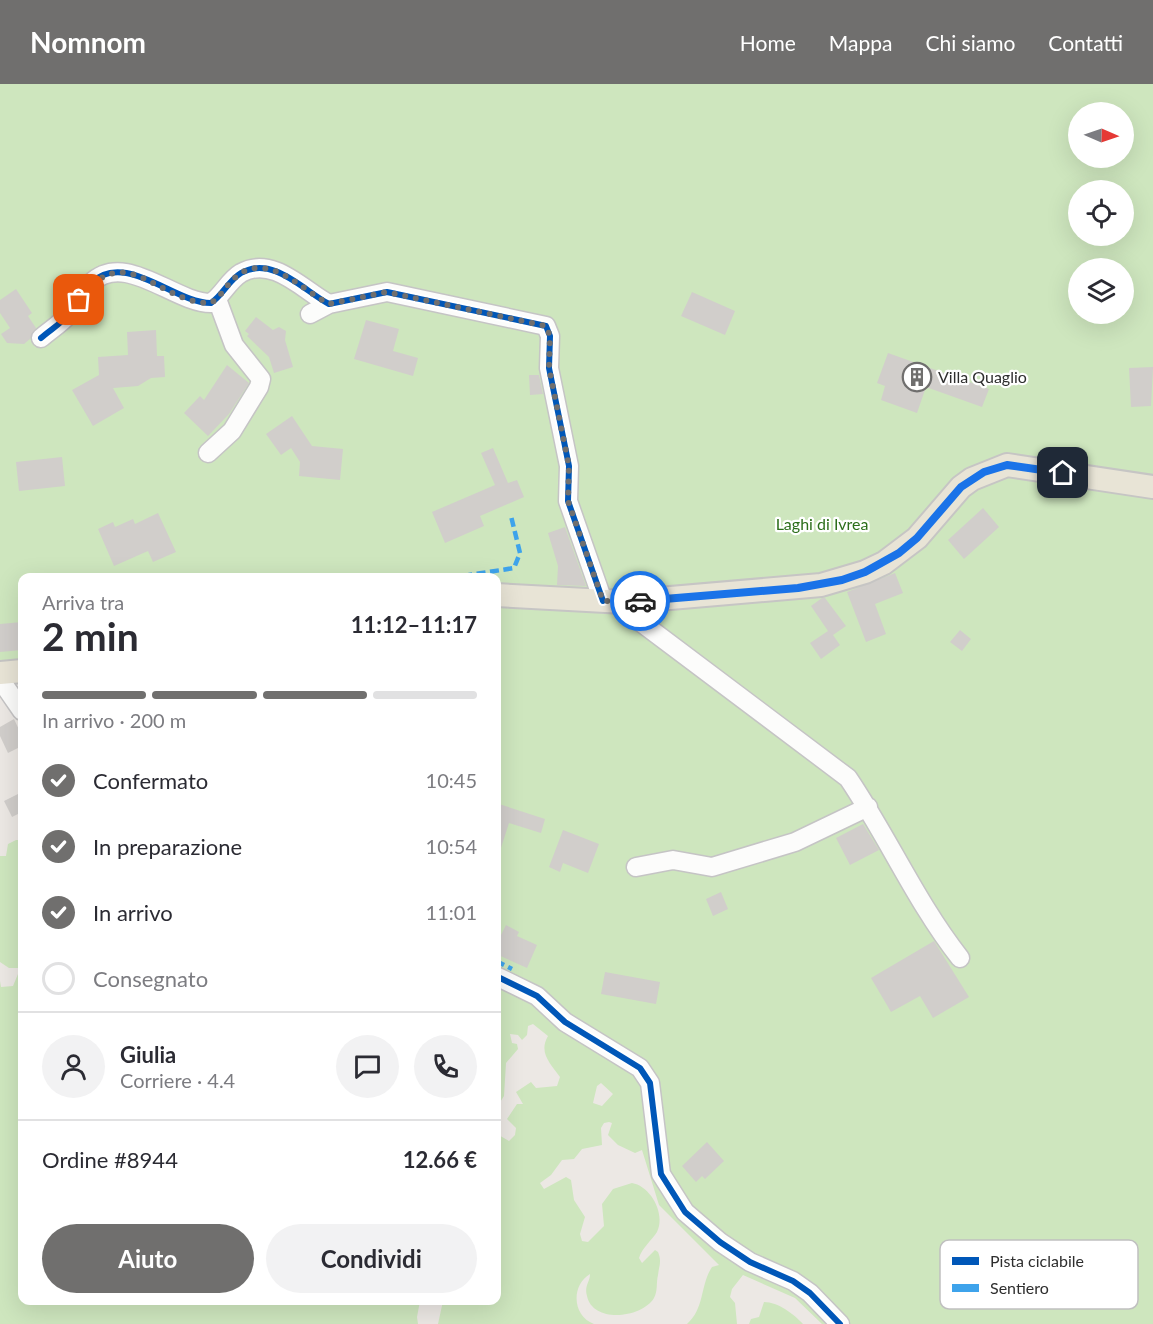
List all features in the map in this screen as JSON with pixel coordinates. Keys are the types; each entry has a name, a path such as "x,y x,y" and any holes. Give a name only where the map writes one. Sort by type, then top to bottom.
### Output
{"main road":[{"path":"501,595 615,603 810,587 865,572 891,558 917,538 972,478 1007,465 1153,487"},
{"path":"0,673 18,671"}],"street":[{"path":"213,307 231,281 240,274 255,269 284,274 329,304"},
{"path":"41,338 67,316 91,283 106,273 123,273 148,279 190,301 211,303 234,345 261,379 259,387 232,431 208,453"},
{"path":"310,314 329,304 387,292 476,316 546,326 549,331 549,368 569,466 568,501 615,603 848,778 868,807 933,924 960,958"},
{"path":"0,679 18,705"},
{"path":"636,867 673,860 711,867 795,842 868,807"},
{"path":"501,978 537,996 565,1022 640,1068 650,1083 662,1174 685,1212 720,1242 750,1262 793,1281 810,1293 840,1324"}],"green space":[{"name":"Laghi di Ivrea","path":"0,84 1153,84 1153,1324 822,1324 795,1298 743,1275 732,1289 730,1297 735,1303 737,1324 687,1324 700,1304 708,1274 712,1267 719,1265 659,1205 642,1150 635,1153 618,1145 608,1135 612,1123 609,1122 604,1123 601,1128 602,1145 582,1149 574,1159 562,1160 551,1175 540,1183 544,1189 566,1177 571,1180 574,1200 585,1217 580,1234 582,1241 588,1242 604,1226 602,1204 613,1189 632,1183 645,1189 655,1201 659,1225 657,1232 639,1258 642,1263 655,1250 658,1252 660,1264 654,1298 648,1305 629,1314 618,1315 598,1311 591,1305 587,1296 586,1289 590,1274 580,1285 577,1300 581,1314 594,1324 438,1324 442,1305 501,1305 501,1136 509,1141 515,1135 516,1128 507,1119 517,1104 523,1104 516,1092 531,1082 536,1088 557,1086 560,1077 545,1053 545,1042 548,1036 533,1024 528,1026 527,1035 522,1040 518,1035 510,1034 512,1043 517,1044 518,1049 506,1063 504,1096 501,1101 501,573 18,573 18,677 0,675","holes":["601,1083 613,1094 602,1106 593,1103 597,1086"]},
{"path":"18,840 18,968 9,968 0,962 0,856 6,856 8,844"},
{"path":"18,974 18,1305 419,1305 418,1324 0,1324 0,981 1,987 13,986"},
{"path":"764,1302 785,1309 803,1324 749,1324 751,1319 759,1317"}],"building":[{"path":"16,289 32,313 28,316 36,328 24,344 7,343 1,334 10,328 0,313 0,300"},
{"path":"692,292 735,311 725,335 681,316"},
{"path":"256,317 273,330 279,327 286,331 285,340 293,367 274,373 269,357 247,336 249,334 245,331"},
{"path":"366,320 399,329 393,351 418,358 413,376 354,359"},
{"path":"156,330 157,356 164,356 165,377 151,378 138,386 113,388 124,408 93,426 72,390 99,375 98,357 128,355 127,332"},
{"name":"Villa Quaglio","path":"888,353 989,389 982,407 926,387 917,413 881,400 885,386 877,383"},
{"path":"227,365 249,383 229,414 208,436 184,413 200,396 204,400"},
{"path":"1153,367 1151,406 1131,407 1129,368"},
{"path":"529,375 539,375 543,394 530,395"},
{"path":"292,416 312,446 343,449 340,480 299,476 300,462 291,448 281,455 266,434"},
{"path":"493,448 508,483 517,480 524,497 480,516 484,526 445,543 432,512 495,485 481,453"},
{"path":"62,457 65,486 19,491 16,462"},
{"path":"983,508 999,527 964,559 948,540"},
{"path":"158,513 176,552 153,562 148,551 114,566 98,529 113,522 115,527 133,519 135,524"},
{"path":"565,527 586,586 557,585 558,566 548,533"},
{"path":"895,573 903,593 875,604 886,634 866,642 847,592"},
{"path":"825,598 846,626 833,635 840,645 821,659 810,643 828,631 811,606"},
{"path":"18,622 18,650 0,652 0,624"},
{"path":"960,630 971,639 962,651 950,642"},
{"path":"14,719 18,728 18,748 8,753 0,736 0,727"},
{"path":"18,794 18,814 12,817 4,801"},
{"path":"501,805 545,819 541,833 509,823 501,848"},
{"path":"863,824 879,850 850,865 836,838"},
{"path":"563,830 599,844 588,873 563,863 560,872 549,867"},
{"path":"721,892 728,909 713,916 706,899"},
{"path":"506,925 519,932 517,936 537,945 527,968 501,956 501,935"},
{"path":"934,941 969,997 933,1018 920,996 891,1012 871,978"},
{"path":"605,972 660,982 656,1004 601,994"},
{"path":"707,1142 724,1161 705,1179 702,1176 696,1182 682,1166"}],"marked path":[{"path":"482,573 514,568 520,553 511,516"},
{"path":"501,964 512,969"}],"cycle path":[{"path":"41,338 66,317 91,283 104,274 119,272 134,275 197,301 211,303 236,276 253,269 265,268 288,277 329,304 387,292 546,326 550,336 549,368 569,466 568,501 603,601"},
{"path":"501,978 537,996 565,1022 640,1068 650,1083 661,1174 685,1212 720,1242 750,1262 793,1281 810,1293 840,1324"}],"way so far":[{"path":"79,300 91,283 106,273 114,272 148,279 190,301 211,303 240,274 255,269 284,274 329,304 387,292 546,326 551,342 549,368 570,473 568,501 571,512 603,601 640,601"}],"place":[{"name":"Villa Quaglio","path":"917,377"}],"route":[{"path":"640,601 798,588 842,580 865,572 899,553 934,520 961,487 984,472 1007,465 1063,473"}]}
